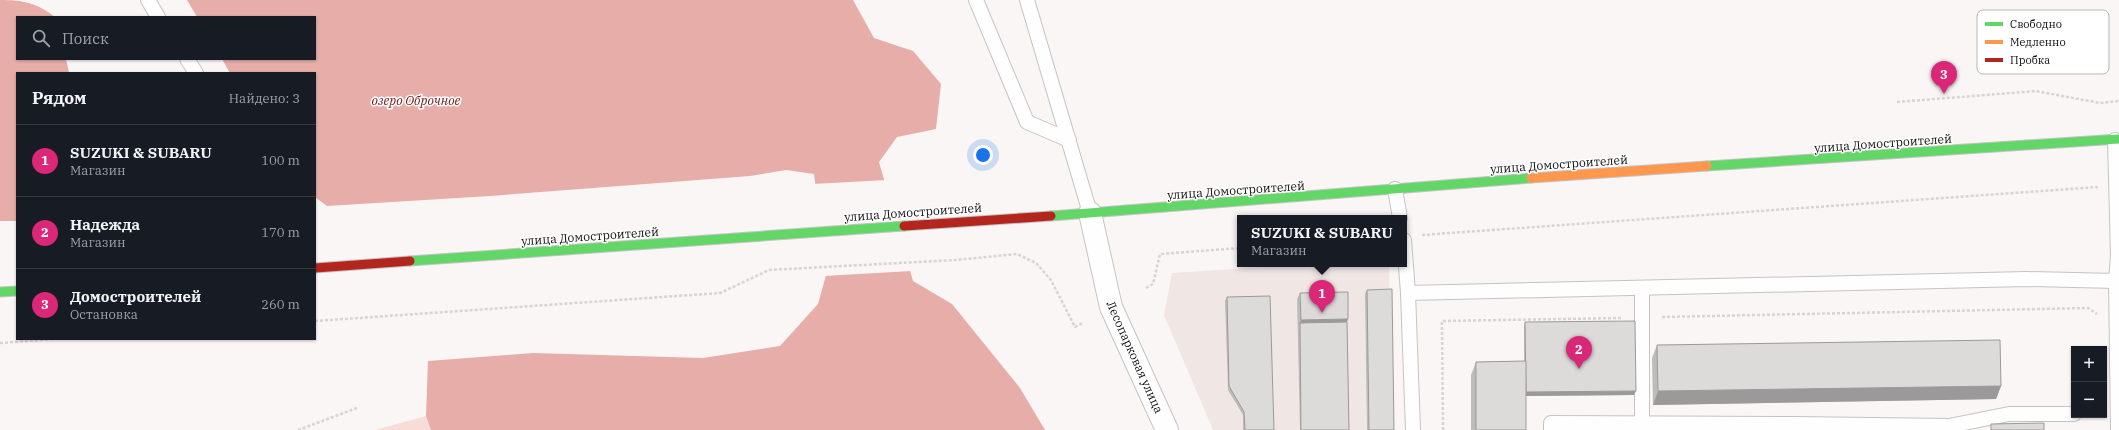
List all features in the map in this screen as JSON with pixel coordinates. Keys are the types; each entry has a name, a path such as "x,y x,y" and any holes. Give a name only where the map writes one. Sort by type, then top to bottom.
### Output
{"main road":[{"name":"улица Домостроителей","path":"316,268 761,235 1090,213 1602,173 2117,140"},
{"path":"0,292 16,291"}],"street":[{"name":"Лесопарковая улица","path":"1090,213 1111,307 1167,430"}],"lane":[{"path":"148,0 157,16"},
{"path":"976,0 1027,122 1069,140"},
{"path":"1028,0 1090,213"},
{"path":"188,60 195,72"},
{"path":"2117,140 2118,255 2111,414 2118,430"},
{"path":"1395,189 1399,215"},
{"path":"1406,267 1413,430"},
{"path":"1408,293 2027,279 2116,281"},
{"path":"1642,288 1642,423"},
{"path":"1550,430 1551,423 1949,428 2009,414 2071,414"}],"path":[{"path":"1897,102 2036,90 2100,103 2119,101"},
{"path":"1420,235 2098,187"},
{"path":"1146,288 1153,284 1160,254 1237,248"},
{"path":"316,321 720,293 769,270 955,260 1017,254 1036,262 1051,280 1075,327 1083,323"},
{"path":"1443,430 1442,321 2088,308 2116,326"},
{"path":"0,343 40,340"},
{"path":"298,430 357,408"}],"shaded area":[{"path":"1263,267 1389,267 1393,430 1213,430 1164,315 1172,273"},
{"path":"426,416 431,430 375,430"}],"water":[{"path":"0,0 16,1 36,5 54,16 16,16 16,60 66,60 69,72 16,72 16,221 0,221"},
{"name":"озеро Оброчное","path":"187,0 853,0 874,38 913,51 941,84 936,129 897,137 879,162 913,281 952,304 1020,388 1045,430 431,430 426,416 428,361 533,353 703,358 780,346 818,304 827,272 814,174 786,170 750,176 490,196 327,206 316,198 316,72 229,72 223,60 316,60 316,16 196,16"}],"pier":[{"path":"886,180 912,271 824,276 825,271 813,184"}],"building":[{"path":"1392,289 1394,430 1369,430 1367,290"},
{"path":"1348,292 1348,319 1301,320 1300,293"},
{"path":"1270,296 1274,430 1245,430 1244,412 1229,386 1227,297"},
{"path":"1635,321 1636,391 1526,392 1525,322"},
{"path":"1347,322 1349,430 1301,430 1300,323"},
{"path":"2000,340 2001,386 1658,391 1657,345"},
{"path":"1526,361 1526,430 1476,430 1476,362"},
{"path":"2044,423 2044,430 1991,430 1991,424"}],"traffic: fast":[{"path":"1707,166 2119,139"},
{"path":"1051,216 1531,178"},
{"path":"410,261 904,226"},
{"path":"0,292 16,291"}],"traffic: slow":[{"path":"1531,178 1707,166"}],"traffic: jam":[{"path":"904,226 1051,216"},
{"path":"316,268 410,261"}],"place":[{"name":"Домостроителей","path":"1944,94"},
{"name":"SUZUKI & SUBARU","path":"1322,313"},
{"name":"Надежда","path":"1579,369"}]}
